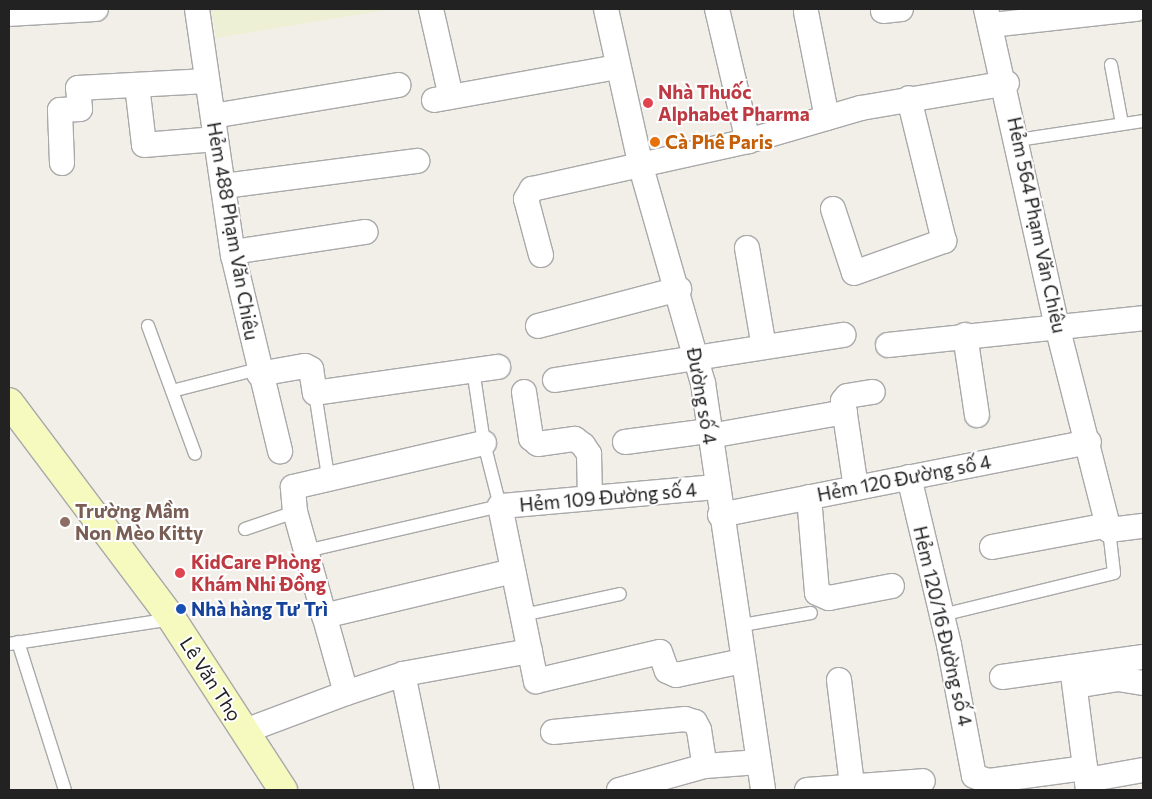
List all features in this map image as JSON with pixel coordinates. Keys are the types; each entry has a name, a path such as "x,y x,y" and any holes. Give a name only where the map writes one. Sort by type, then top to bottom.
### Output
{"main road":[{"name":"Lê Văn Thọ","path":"9,402 172,619 283,790"}],"street":[{"path":"9,14 96,9"},
{"name":"Hẻm 488 Phạm Văn Chiêu","path":"197,9 233,252 258,372 280,451"},
{"path":"431,9 442,99 617,67"},
{"name":"Đường số 4","path":"606,9 617,67 641,167 679,289 697,357 763,790"},
{"path":"717,9 748,141"},
{"path":"989,17 1136,9"},
{"path":"806,12 827,118"},
{"name":"Hẻm 564 Phạm Văn Chiêu","path":"989,17 1007,83 1057,326 1089,442 1109,527"},
{"path":"62,163 60,110 80,108 78,88 207,81"},
{"path":"541,255 527,193 748,141 827,118 909,98 1007,83"},
{"path":"138,85 144,145 216,139"},
{"path":"213,116 398,85"},
{"path":"833,208 854,273 944,241 909,98"},
{"path":"224,186 417,161"},
{"path":"233,252 365,232"},
{"path":"747,248 764,347"},
{"path":"538,326 679,289"},
{"path":"888,345 965,335 1143,318"},
{"path":"555,380 844,335"},
{"path":"965,335 977,415"},
{"path":"258,372 305,366 310,369 315,394 473,369 498,367"},
{"path":"524,392 531,438 538,444 575,439 583,445 588,454 590,498"},
{"path":"856,488 844,398 873,392"},
{"path":"625,442 709,434 845,412"},
{"name":"Hẻm 120 Đường số 4","path":"720,515 1089,442"},
{"path":"346,693 295,512 293,487 328,476 484,443"},
{"name":"Hẻm 120/16 Đường số 4","path":"909,477 942,615 974,776 988,781 1087,779"},
{"name":"Hẻm 109 Đường số 4","path":"500,506 716,487"},
{"path":"809,497 817,593 829,598 892,586"},
{"path":"500,506 536,681 660,652 670,675 743,661"},
{"path":"992,547 1109,527 1143,526"},
{"path":"324,616 513,571"},
{"path":"245,732 346,693 403,674 530,651"},
{"path":"1073,676 1143,657"},
{"path":"403,674 427,790"},
{"path":"1073,676 1087,779 1143,770"},
{"path":"1002,677 1073,676 1143,683"},
{"path":"839,680 852,785"},
{"path":"552,732 686,718 695,722 699,730 705,766"},
{"path":"619,790 705,766 759,762"},
{"path":"807,790 852,785 924,781"}],"lane":[{"path":"1110,65 1122,124"},
{"path":"1018,140 1143,120"},
{"path":"148,326 195,454"},
{"path":"306,551 500,506 484,443 473,369"},
{"path":"172,391 258,372"},
{"path":"315,394 328,476"},
{"path":"245,528 295,512"},
{"path":"942,615 1114,573 1109,527"},
{"path":"523,615 620,594"},
{"path":"737,626 811,613"},
{"path":"65,790 14,643 172,619"}],"green space":[{"path":"211,9 386,9 386,10 216,38"}],"place":[{"name":"Nhà Thuốc Alphabet Pharma","path":"648,103"},
{"name":"Cà Phê Paris","path":"655,142"},
{"name":"Trường Mầm Non Mèo Kitty","path":"65,522"},
{"name":"KidCare Phòng Khám Nhi Đồng","path":"180,573"},
{"name":"Nhà hàng Tư Trì","path":"181,609"}]}
